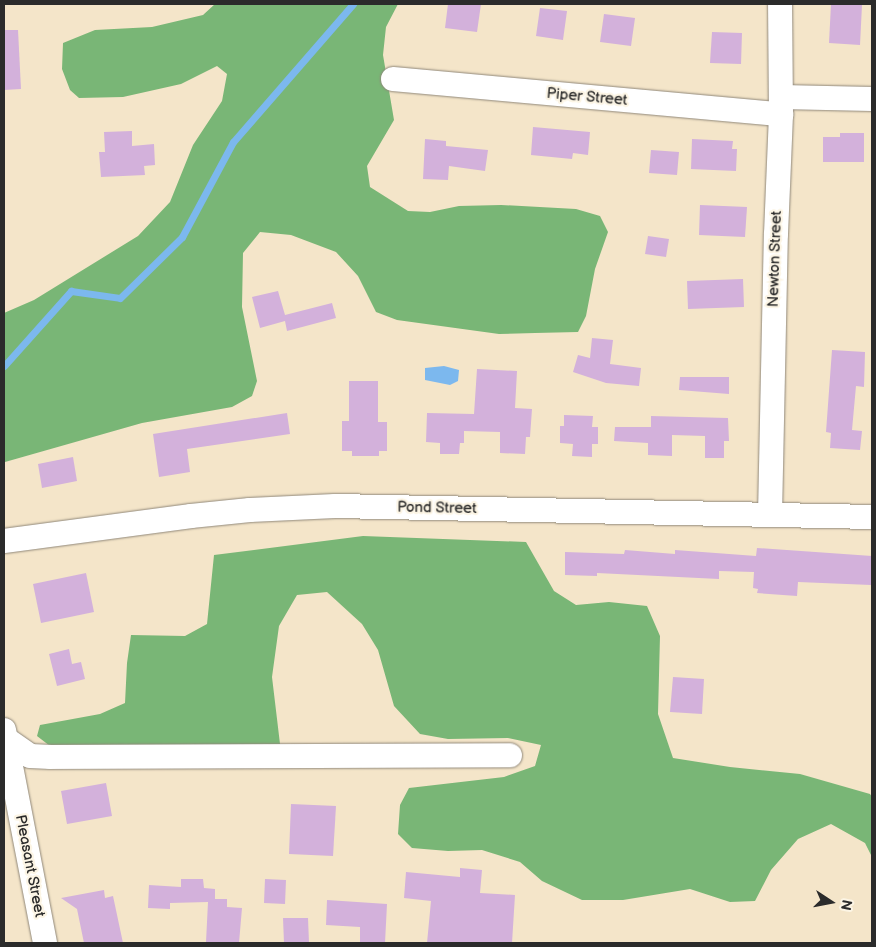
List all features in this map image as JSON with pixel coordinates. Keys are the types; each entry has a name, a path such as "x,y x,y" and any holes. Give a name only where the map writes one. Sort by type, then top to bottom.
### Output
{"street":[{"name":"Newton Street","path":"770,515 776,234 781,106 780,4"},
{"name":"Piper Street","path":"393,79 781,106 872,98"},
{"name":"Pond Street","path":"4,541 191,516 335,506 872,517"},
{"path":"5,734 30,756 51,757 510,755"},
{"name":"Pleasant Street","path":"5,734 45,943"}],"green space":[{"path":"215,4 398,4 386,27 383,55 394,120 367,166 370,187 408,211 430,212 459,206 501,205 576,209 600,216 608,232 595,269 586,316 578,332 499,334 397,320 376,312 358,276 336,252 291,235 260,232 243,253 242,307 257,381 252,396 232,407 142,423 5,462 4,313 34,300 138,236 170,202 193,145 222,101 227,74 217,66 181,84 123,97 79,98 70,90 62,69 63,43 95,30 152,27 203,15"},
{"path":"363,536 526,542 554,591 576,605 609,602 647,606 660,636 658,714 673,758 730,767 800,774 870,794 872,797 872,857 865,843 831,824 798,839 771,870 755,901 730,902 690,889 623,900 582,900 542,881 520,862 482,850 448,851 412,848 398,834 400,805 409,788 504,777 535,766 541,745 508,738 448,739 420,734 394,706 378,650 362,624 327,592 297,595 279,626 272,677 280,744 81,748 50,746 37,736 40,725 100,714 125,703 127,663 131,635 185,636 207,624 214,555"}],"water":[{"path":"444,366 459,370 458,381 450,385 425,380 425,368"}],"building":[{"path":"448,4 481,4 477,32 445,28"},
{"path":"831,4 862,5 860,45 829,43"},
{"path":"540,8 567,11 563,40 536,36"},
{"path":"604,14 635,18 631,46 600,42"},
{"path":"4,30 18,30 21,89 4,90"},
{"path":"712,32 742,33 741,64 710,63"},
{"path":"533,127 590,132 588,155 573,153 572,159 531,155"},
{"path":"132,131 132,146 154,144 155,165 144,166 145,175 101,177 99,152 105,152 104,132"},
{"path":"840,133 864,133 864,162 823,162 823,137 840,137"},
{"path":"425,139 446,141 446,146 488,150 485,171 449,166 448,180 423,179"},
{"path":"692,139 733,141 732,149 737,149 736,171 691,169"},
{"path":"651,150 679,152 677,175 649,173"},
{"path":"700,205 747,207 745,237 699,235"},
{"path":"648,236 669,239 666,257 645,254"},
{"path":"743,279 744,307 688,309 687,281"},
{"path":"278,291 285,315 332,303 336,318 287,331 285,321 260,328 252,297"},
{"path":"592,338 613,340 610,364 641,368 639,386 606,383 573,372 578,355 590,358"},
{"path":"832,350 865,352 864,387 856,386 852,430 862,431 860,450 830,448 831,433 826,432"},
{"path":"477,369 517,371 515,408 532,409 530,437 526,437 525,454 500,453 500,432 464,431 464,443 460,443 459,454 440,454 440,443 426,442 427,413 474,414"},
{"path":"680,377 729,377 729,394 679,390"},
{"path":"349,381 378,381 378,422 387,422 387,451 379,451 379,456 352,456 352,451 342,451 342,421 349,421"},
{"path":"287,413 290,434 187,449 190,472 159,477 153,434"},
{"path":"564,415 593,416 592,427 598,427 598,444 592,444 592,457 572,456 573,444 560,443 560,426 564,426"},
{"path":"651,416 728,418 729,441 724,441 724,458 705,458 705,436 672,435 672,456 648,455 648,443 614,441 615,427 651,427"},
{"path":"73,457 77,481 42,488 38,464"},
{"path":"757,548 872,556 871,585 798,582 797,596 757,593 758,589 753,588 754,572 719,571 719,579 597,573 597,576 565,575 565,552 624,554 625,550 675,554 675,550 756,556"},
{"path":"86,573 94,612 41,623 33,584"},
{"path":"69,649 72,664 81,662 85,679 57,686 49,654"},
{"path":"673,677 704,679 702,714 670,712"},
{"path":"106,783 112,816 67,824 61,791"},
{"path":"291,804 336,806 333,856 289,854"},
{"path":"460,868 482,870 480,893 515,895 512,943 427,943 431,901 404,898 406,872 460,877"},
{"path":"181,879 203,879 204,888 215,889 215,899 227,899 227,907 242,908 239,943 206,942 208,902 170,903 170,909 148,908 149,885 181,887"},
{"path":"265,879 286,880 285,904 264,903"},
{"path":"104,890 105,898 113,896 123,943 84,943 77,909 61,898"},
{"path":"327,900 387,904 385,943 360,943 360,927 326,925"},
{"path":"283,918 308,918 309,943 284,943"}],"waterway":[{"path":"4,366 71,291 120,298 182,237 233,142 353,4"}]}
